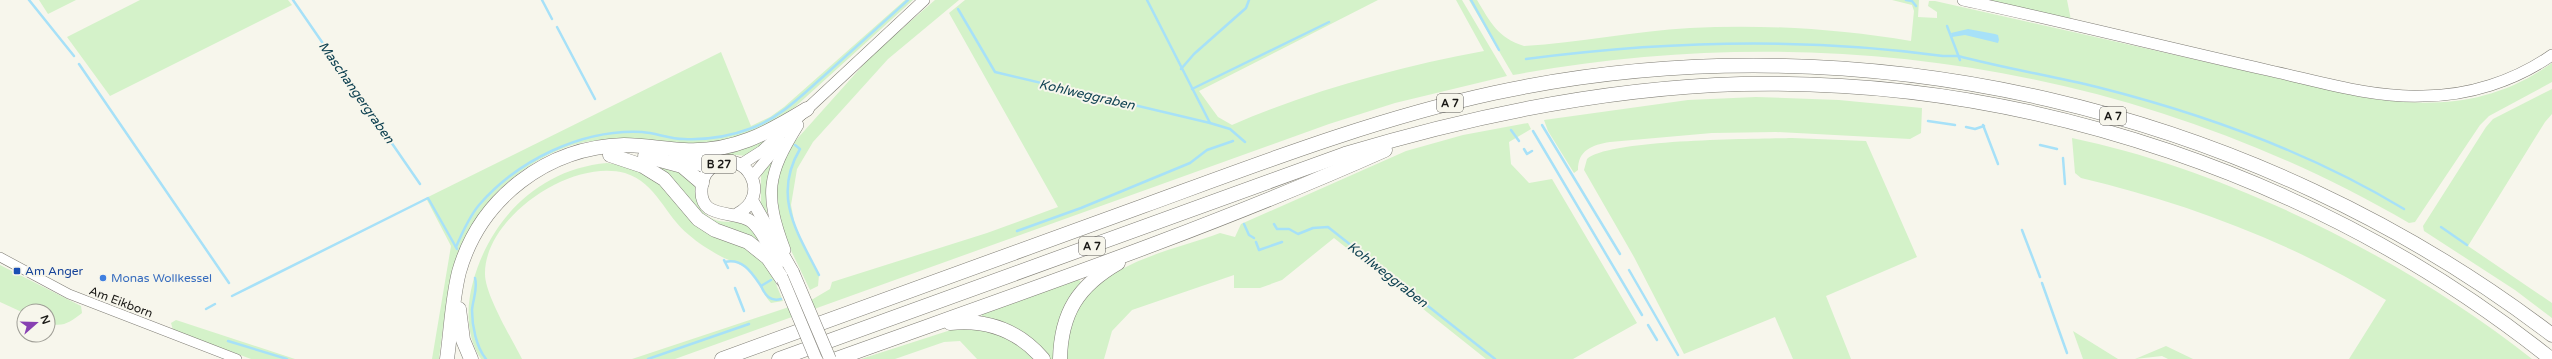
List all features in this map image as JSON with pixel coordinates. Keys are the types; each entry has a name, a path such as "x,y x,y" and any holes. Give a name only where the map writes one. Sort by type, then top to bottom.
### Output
{"highway":[{"name":"A 7","path":"722,359 1291,152 1407,115 1493,93 1538,84 1625,72 1702,66 1824,67 1961,82 2088,109 2211,148 2331,200 2443,261 2552,335"},
{"name":"A 7","path":"779,359 1345,154 1432,129 1505,112 1549,104 1667,89 1742,84 1809,85 1932,95 2044,117 2129,139 2189,158 2310,210 2367,238 2440,281 2551,359"},
{"path":"447,359 455,293 464,259 479,227 500,199 534,171 566,156 601,148 624,145 702,151 726,148 770,132 807,109"},
{"path":"836,359 1151,246 1281,195 1432,129"},
{"path":"655,148 704,165 715,165"},
{"path":"471,359 460,325 460,297 468,264 484,232 502,209 537,180 581,160 610,155 638,154 670,161 682,166 702,183"},
{"path":"610,155 643,166 664,179 698,219 715,230 748,242 788,276"},
{"path":"1060,359 1061,332 1067,313 1080,292 1103,272 1151,246"},
{"path":"931,324 965,321 1000,326 1030,345 1043,359"}],"main road":[{"path":"740,165 762,151 924,0"},
{"path":"1963,0 2205,56 2395,96 2450,94 2479,89 2523,72 2552,55"},
{"path":"752,177 847,73"},
{"path":"788,276 774,220 771,187 779,155 798,125"},
{"name":"B 27","path":"816,359 788,276 759,230 752,222 737,214 722,215 708,207 702,193 702,183 707,173 715,165 725,162 740,165 752,177 755,189 752,200 830,359"},
{"path":"737,214 746,209 752,200"}],"street":[{"name":"Am Eikborn","path":"0,258 69,294 237,359"}],"green space":[{"path":"39,0 76,0 48,14"},
{"path":"140,0 288,0 292,5 110,96 67,37"},
{"path":"905,0 913,0 795,107 773,122 750,134 724,142 698,145 608,141 579,143 546,156 531,165 506,184 487,204 472,226 461,250 453,275 447,302 439,359 432,359 451,246 426,198 721,52 751,126 770,117 784,107"},
{"path":"935,0 959,0 888,59 813,142 797,169 791,205 795,226 819,275 818,286 810,290 786,240 776,200 779,173 788,149 873,54"},
{"path":"965,0 1378,0 1199,91 1218,117 1232,125 1263,112 1325,90 1420,64 1484,51 1456,0 1462,0 1507,76 1395,103 1329,124 675,359 632,359 813,299 830,289 832,282 987,233 1058,207 949,13"},
{"path":"1469,0 1477,0 1491,22 1501,34 1524,46 1627,34 1718,27 1801,28 1856,33 1911,41 1914,11 1912,5 1892,0 1919,0 1918,17 1937,18 1937,12 1928,6 1929,1 1935,1 2361,97 2412,102 2437,102 2483,96 2506,88 2529,77 2552,63 2552,82 2489,116 2480,125 2415,222 2409,223 2305,169 2197,125 2087,92 1974,68 1860,55 1744,52 1628,59 1513,75"},
{"path":"1987,0 2067,0 2071,20"},
{"path":"2552,89 2552,114 2545,122 2468,246 2552,303 2552,318 2515,290 2424,231 2423,226 2486,127 2493,119"},
{"path":"1756,97 1839,100 1922,108 1921,133 1910,139 1776,132 1712,133 1610,142 1592,147 1583,153 1580,158 1578,170 1574,173 1548,131 1544,120 1688,100"},
{"path":"1528,123 1531,129 1509,142 1511,164 1529,183 1552,179 1637,323 1573,359 1486,359 1334,238 1282,280 1260,288 1234,288 1234,275 1132,310 1112,331 1104,359 1066,359 1068,332 1073,317 1085,299 1100,284 1117,272 1157,254 1220,233 1235,237 1241,224 1406,151 1463,135"},
{"path":"777,132 748,156 724,154 708,159 686,155"},
{"path":"1792,138 1866,141 1917,257 1826,296 1851,359 1793,359 1775,317 1684,354 1634,257 1584,170 1587,159 1601,152 1623,147 1652,144 1684,141"},
{"path":"2072,138 2132,153 2193,172 2254,196 2314,223 2373,254 2429,287 2483,322 2532,359 2349,359 2386,300 2351,279 2314,260 2238,227 2160,200 2081,178 2075,173"},
{"path":"773,158 766,187 767,219 761,205 761,176 763,170"},
{"path":"647,159 672,166 684,172 689,176 695,185 699,207 708,216 718,221 739,222 749,226 763,246 707,219"},
{"path":"607,163 620,165 647,174 763,261 771,272 783,301 771,303 749,270 718,255 693,238 673,219 653,192 636,178 625,173 603,171 580,175 557,184 534,197 515,213 499,232 489,253 485,274 486,283 494,305 522,359 481,359 472,341 470,332 468,312 469,301 473,282 481,259 492,238 505,218 521,201 539,187 560,175 582,167"},
{"path":"0,265 81,306 82,313 66,323 58,325 56,325 56,303 16,303 16,309 0,302"},
{"path":"1077,278 1081,282 1074,290 1064,308 1057,328 1054,359 1048,359 995,320 982,316 981,313"},
{"path":"176,320 295,359 251,359 173,330 171,323"},
{"path":"957,328 981,330 999,335 1016,344 1034,359 977,359 960,341 944,342 895,359 861,359"},
{"path":"2073,331 2118,359 2083,359"},
{"path":"2166,346 2193,359 2168,359 2162,356 2135,359"}],"water":[{"path":"1968,29 1998,35 1998,43 1965,35 1952,37 1951,33"}],"waterway":[{"path":"29,0 74,56"},
{"name":"Maschangergraben","path":"293,0 420,184"},
{"path":"542,0 552,19"},
{"path":"456,247 469,220 479,205 512,174 532,161 553,150 574,142 619,132 642,132 679,139 701,139 727,135 752,128 772,118 791,105 908,0"},
{"path":"1147,0 1210,123"},
{"path":"1181,69 1194,54 1246,8 1249,0"},
{"path":"1471,0 1499,50"},
{"path":"1906,0 1912,1 1916,6"},
{"name":"Kohlweggraben","path":"958,9 995,72 1210,123 1230,129 1245,142"},
{"path":"1192,89 1329,22"},
{"path":"1947,26 1960,60"},
{"path":"557,27 595,99"},
{"path":"1526,59 1630,48 1734,44 1839,46 1943,56 1958,56 2097,87 2177,109 2216,122 2294,152 2368,188 2404,209"},
{"path":"79,64 229,283"},
{"path":"1928,121 1955,125"},
{"path":"1542,125 1620,254"},
{"path":"1983,125 1998,164"},
{"path":"1966,127 1975,129 1984,126"},
{"path":"1511,130 1519,141"},
{"path":"1533,131 1642,315"},
{"path":"1017,231 1081,208 1190,163 1207,150 1233,141"},
{"path":"795,145 800,149 792,166 788,182 788,198 796,229 819,275"},
{"path":"2040,145 2057,149"},
{"path":"1524,149 1527,154 1532,151"},
{"path":"2063,158 2065,184"},
{"path":"232,296 428,198 457,249"},
{"path":"1244,224 1249,235 1254,238"},
{"name":"Kohlweggraben","path":"1274,224 1277,229 1289,229 1298,234 1313,228 1328,227 1495,359"},
{"path":"2441,227 2467,245"},
{"path":"2022,230 2040,277"},
{"path":"1256,242 1259,250 1282,242"},
{"path":"724,260 728,268"},
{"path":"725,262 731,261 742,264 761,286 771,280"},
{"path":"1629,270 1678,355"},
{"name":"Maschangergraben","path":"475,278 476,290 472,310 473,322 477,342 486,359"},
{"path":"2042,283 2067,353"},
{"path":"761,286 764,292 771,299 781,299"},
{"path":"735,288 744,311"},
{"path":"206,309 215,304"},
{"path":"648,359 749,324"},
{"path":"1648,325 1657,340"},
{"path":"228,341 287,359"}],"place":[{"name":"Am Anger","path":"17,271"},
{"name":"Monas Wollkessel","path":"103,278"}]}
